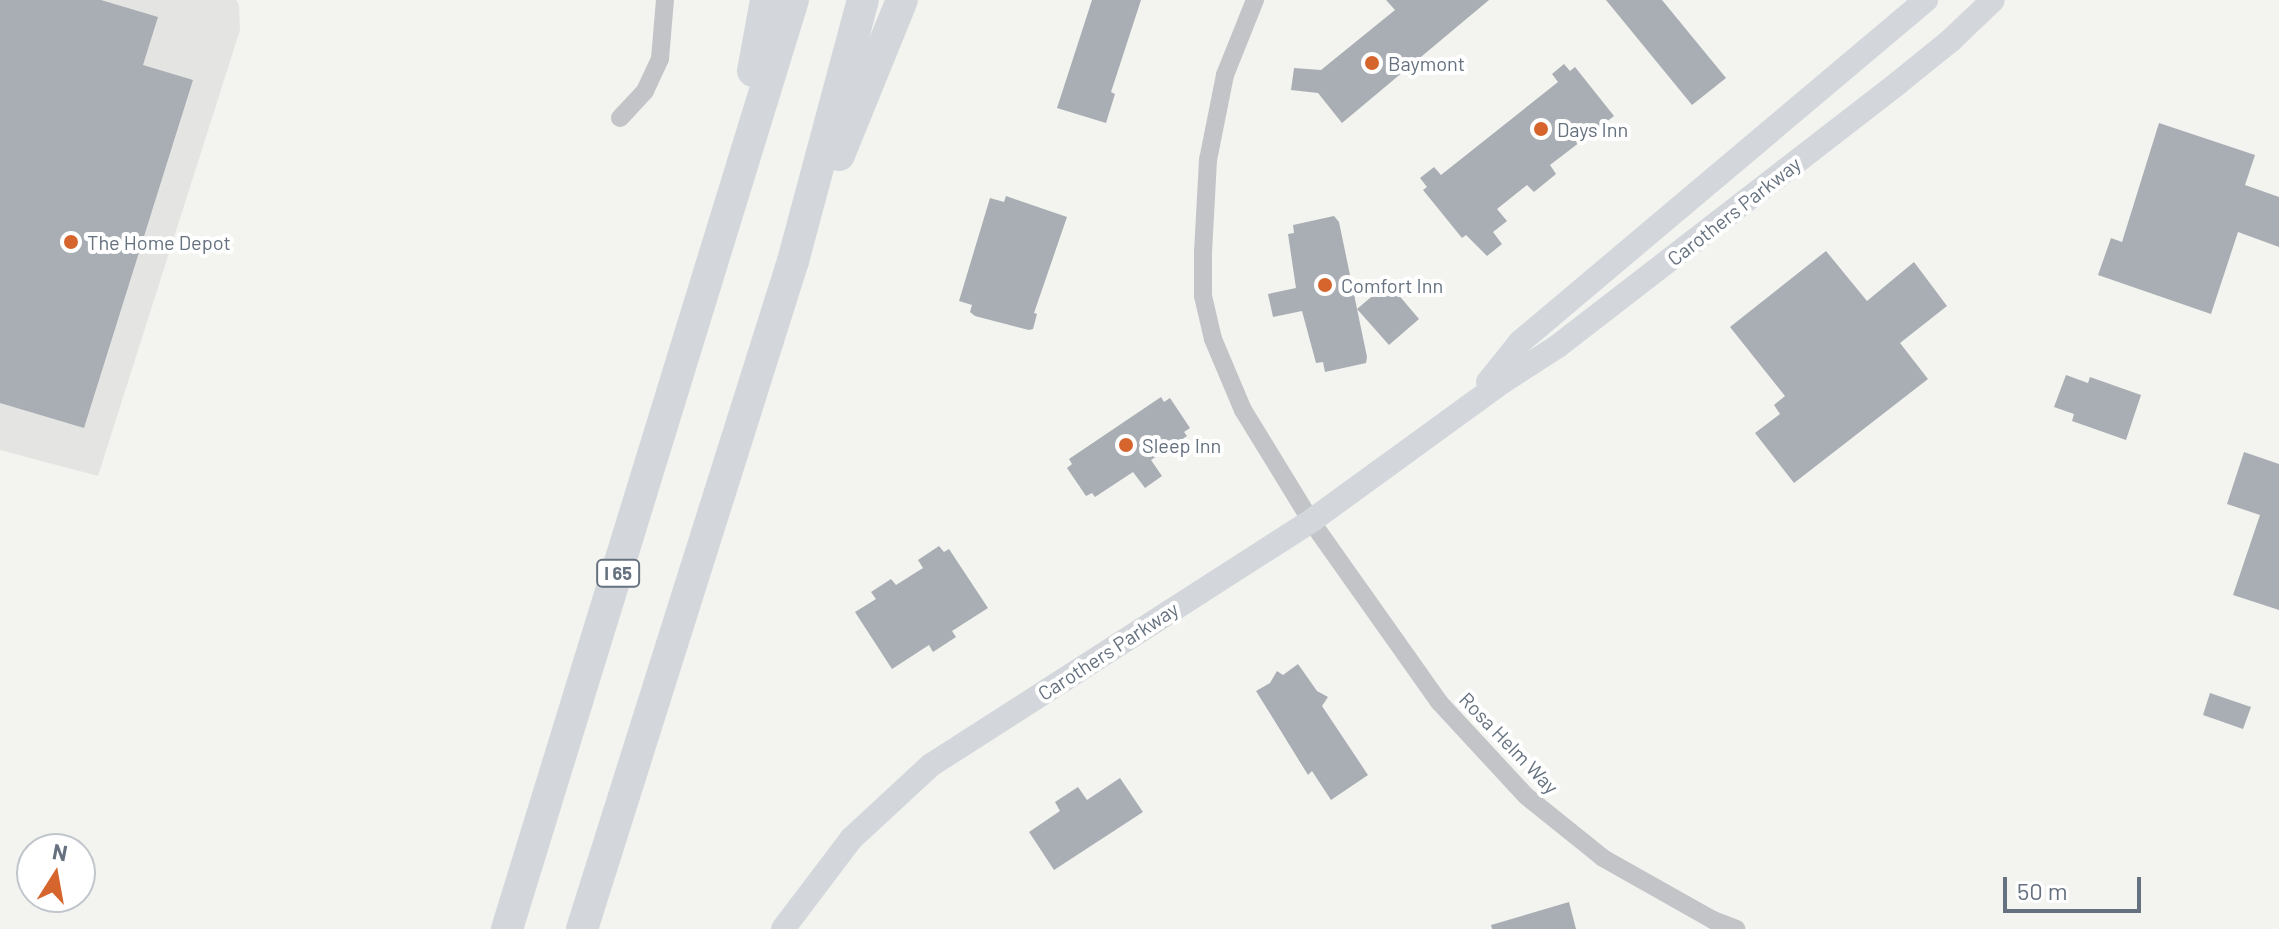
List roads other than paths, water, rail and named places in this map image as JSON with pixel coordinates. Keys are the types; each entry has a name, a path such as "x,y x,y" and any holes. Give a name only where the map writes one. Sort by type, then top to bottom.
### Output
{"highway":[{"path":"727,216 766,0"},
{"name":"I 65","path":"507,929 793,0"},
{"path":"582,929 793,261 863,0"},
{"path":"793,261 902,0"}],"main road":[{"name":"Carothers Parkway","path":"1467,409 1520,342 1926,0"},
{"name":"Carothers Parkway","path":"783,929 851,839 931,765 1311,521 1558,346 1950,41 1993,0"},
{"path":"1782,122 1809,153"}],"street":[{"path":"620,118 645,91 660,59 665,0"},
{"name":"Rosa Helm Way","path":"1255,0 1225,75 1208,160 1203,296 1213,339 1243,410 1311,521 1439,702 1526,796 1603,858 1713,920 1736,929"}],"place":[{"name":"Baymont","path":"1372,63"},
{"name":"Days Inn","path":"1541,129"},
{"name":"The Home Depot","path":"71,242"},
{"name":"Comfort Inn","path":"1325,285"},
{"name":"Sleep Inn","path":"1126,445"}]}
